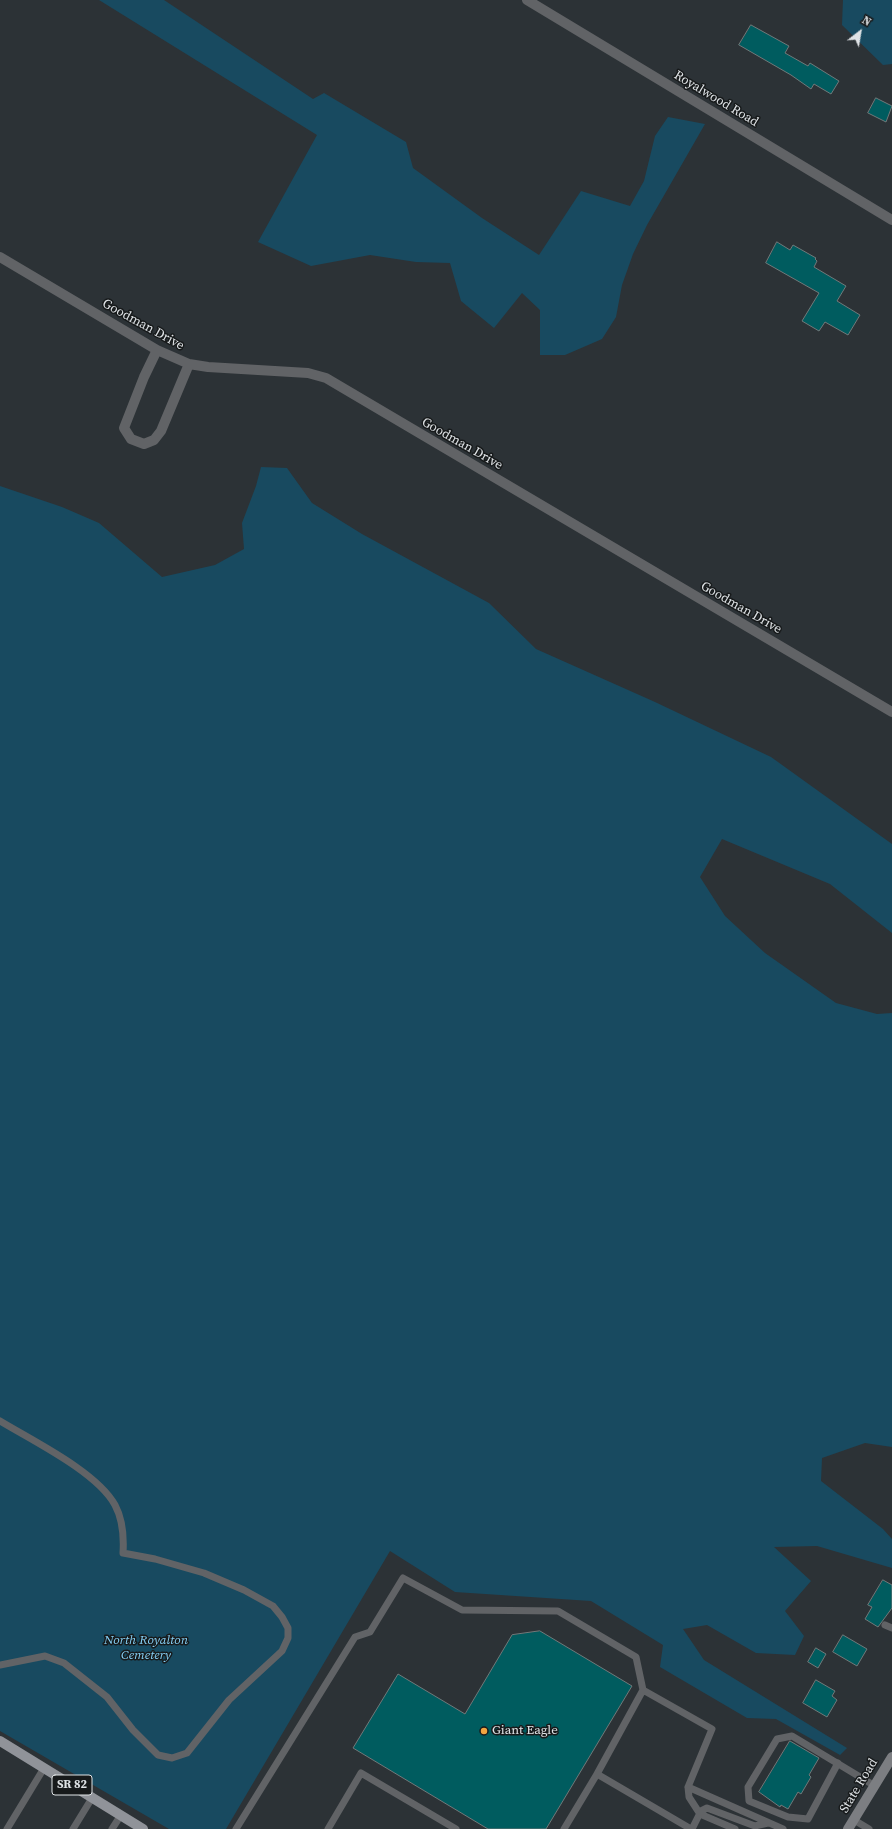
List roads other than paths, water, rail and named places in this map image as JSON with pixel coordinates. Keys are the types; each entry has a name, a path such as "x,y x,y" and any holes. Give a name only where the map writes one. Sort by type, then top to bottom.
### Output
{"main road":[{"name":"SR 82","path":"0,1741 143,1829"},
{"name":"State Road","path":"848,1829 892,1758"}],"street":[{"name":"Royalwood Road","path":"527,0 892,220"},
{"name":"Goodman Drive","path":"0,257 157,350 189,364 208,367 308,373 326,378 892,712"},
{"path":"157,350 144,376 124,428 131,439 144,444 154,440 162,431 189,364"}],"lane":[{"path":"0,1666 45,1656 64,1663 107,1697 133,1730 158,1755 172,1758 187,1753 229,1700 282,1651 288,1638 288,1628 282,1617 273,1606 244,1590 204,1573 155,1559 123,1553 124,1534 116,1506 104,1490 88,1476 1,1424"},
{"path":"236,1829 355,1637 370,1632 403,1578 462,1610 558,1611 636,1657 643,1690 597,1774 564,1829"},
{"path":"643,1690 712,1729 688,1787 689,1797 700,1814 735,1829"},
{"path":"838,1763 808,1819 788,1817 749,1801 748,1787 777,1739 792,1736 838,1763 875,1786"},
{"path":"7,1829 44,1768"},
{"path":"328,1829 361,1773 456,1829"},
{"path":"597,1774 692,1829 700,1814 707,1808 755,1826 768,1823"},
{"path":"688,1787 783,1829"},
{"path":"73,1829 92,1798"},
{"path":"112,1829 121,1815"},
{"path":"854,1820 869,1829"}],"place":[{"name":"Giant Eagle","path":"484,1731"}],"park label":[{"name":"North Royalton Cemetery","path":"146,1648"}]}
